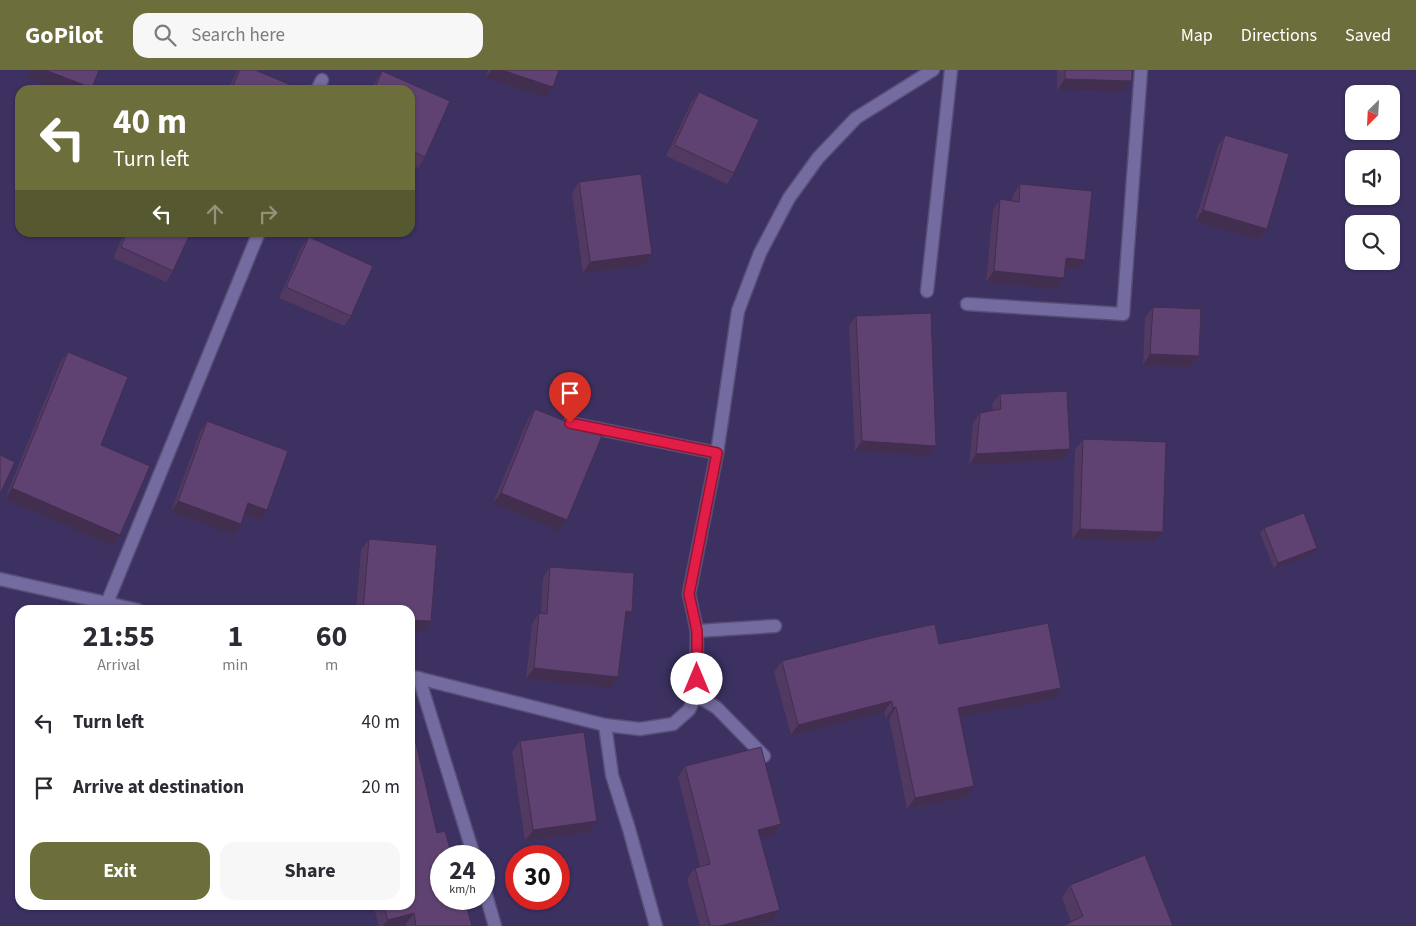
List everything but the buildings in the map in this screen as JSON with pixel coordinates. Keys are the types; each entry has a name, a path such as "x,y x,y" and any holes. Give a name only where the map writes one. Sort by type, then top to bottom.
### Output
{"street":[{"path":"415,677 605,725 640,729 672,724 689,710 696,695 697,631 689,594 717,453 738,311 760,253 789,198 818,158 856,118 933,70"},
{"path":"927,291 951,70"},
{"path":"967,304 1124,314 1141,70"},
{"path":"107,602 257,237"},
{"path":"570,423 717,453"},
{"path":"0,579 119,605"},
{"path":"697,631 775,626"},
{"path":"415,677 470,845"},
{"path":"696,695 717,708 764,756"},
{"path":"605,725 612,775 656,926"},
{"path":"490,910 495,926"}],"route":[{"path":"570,423 717,453 689,594 697,631 697,679"}]}
